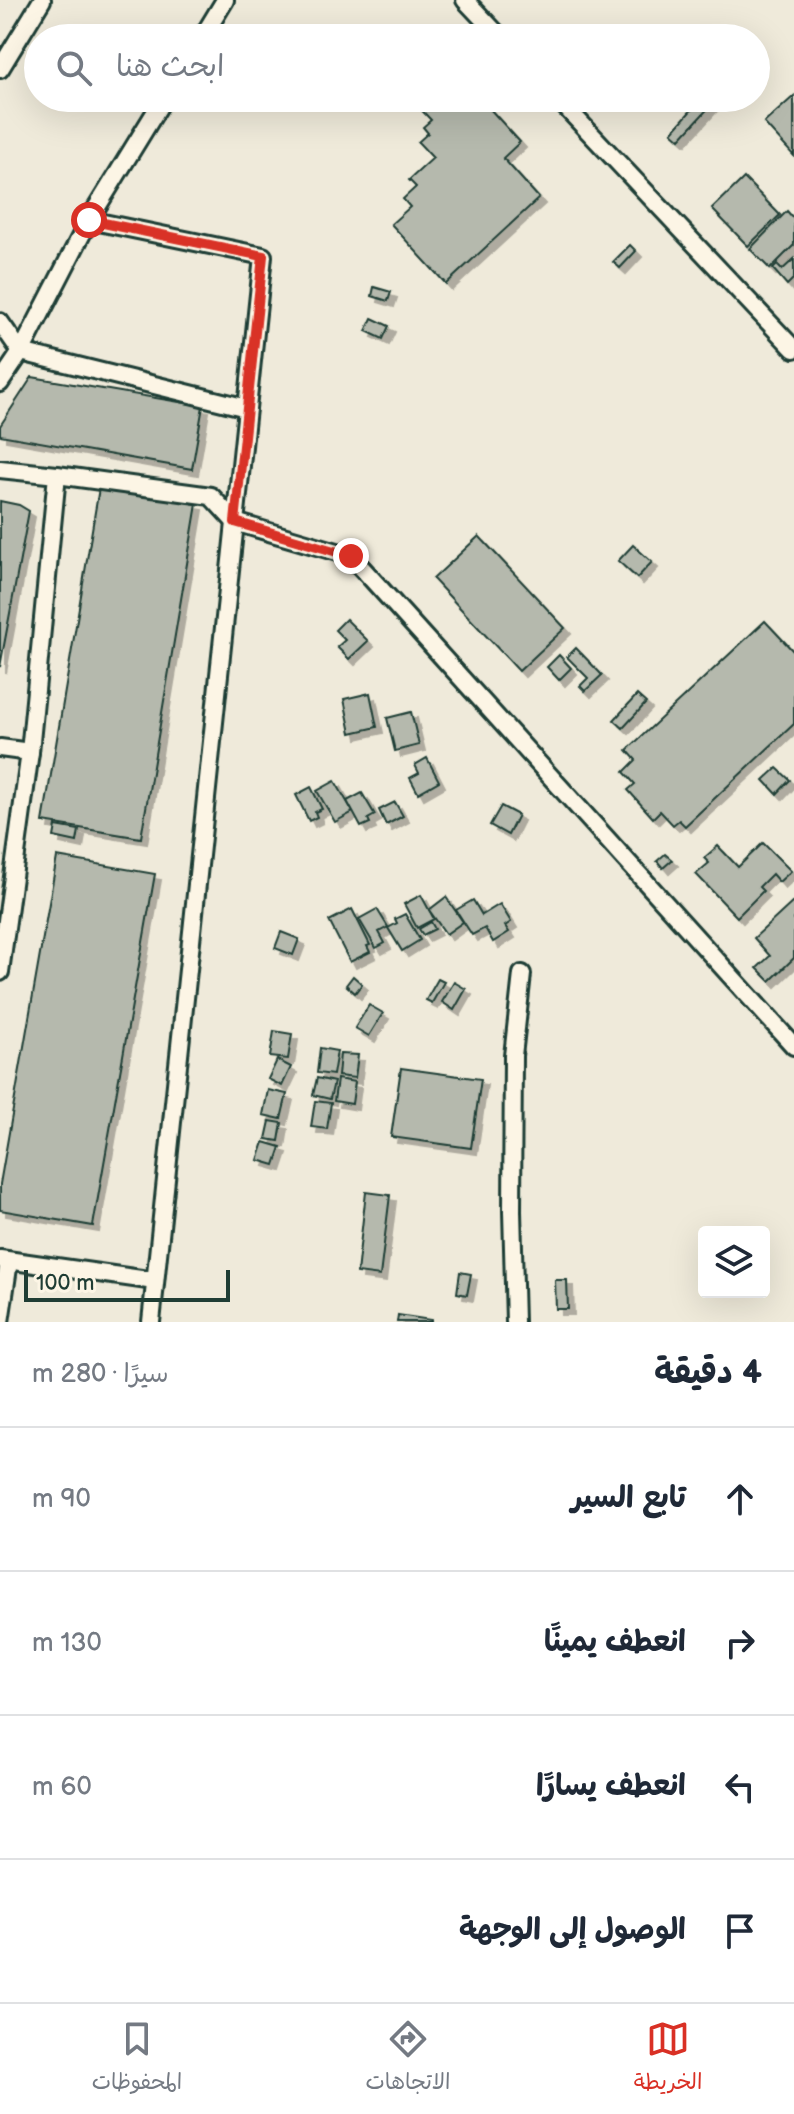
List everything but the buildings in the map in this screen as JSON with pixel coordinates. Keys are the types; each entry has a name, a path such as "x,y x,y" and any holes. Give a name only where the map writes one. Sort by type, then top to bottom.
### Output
{"street":[{"path":"27,24 42,0"},
{"path":"210,24 225,0"},
{"path":"465,0 488,24"},
{"path":"0,69 24,30"},
{"path":"0,383 21,352 89,220 155,112"},
{"path":"570,112 794,349"},
{"path":"89,220 263,256 151,1322"},
{"path":"0,322 21,352 247,408"},
{"path":"0,469 211,496 235,522 351,556 794,1046"},
{"path":"0,972 30,752 57,475"},
{"path":"0,748 30,752"},
{"path":"515,1322 513,1056 522,974"},
{"path":"0,1322 4,1260 155,1281"}],"route":[{"path":"89,220 263,256 235,522 351,556"}]}
